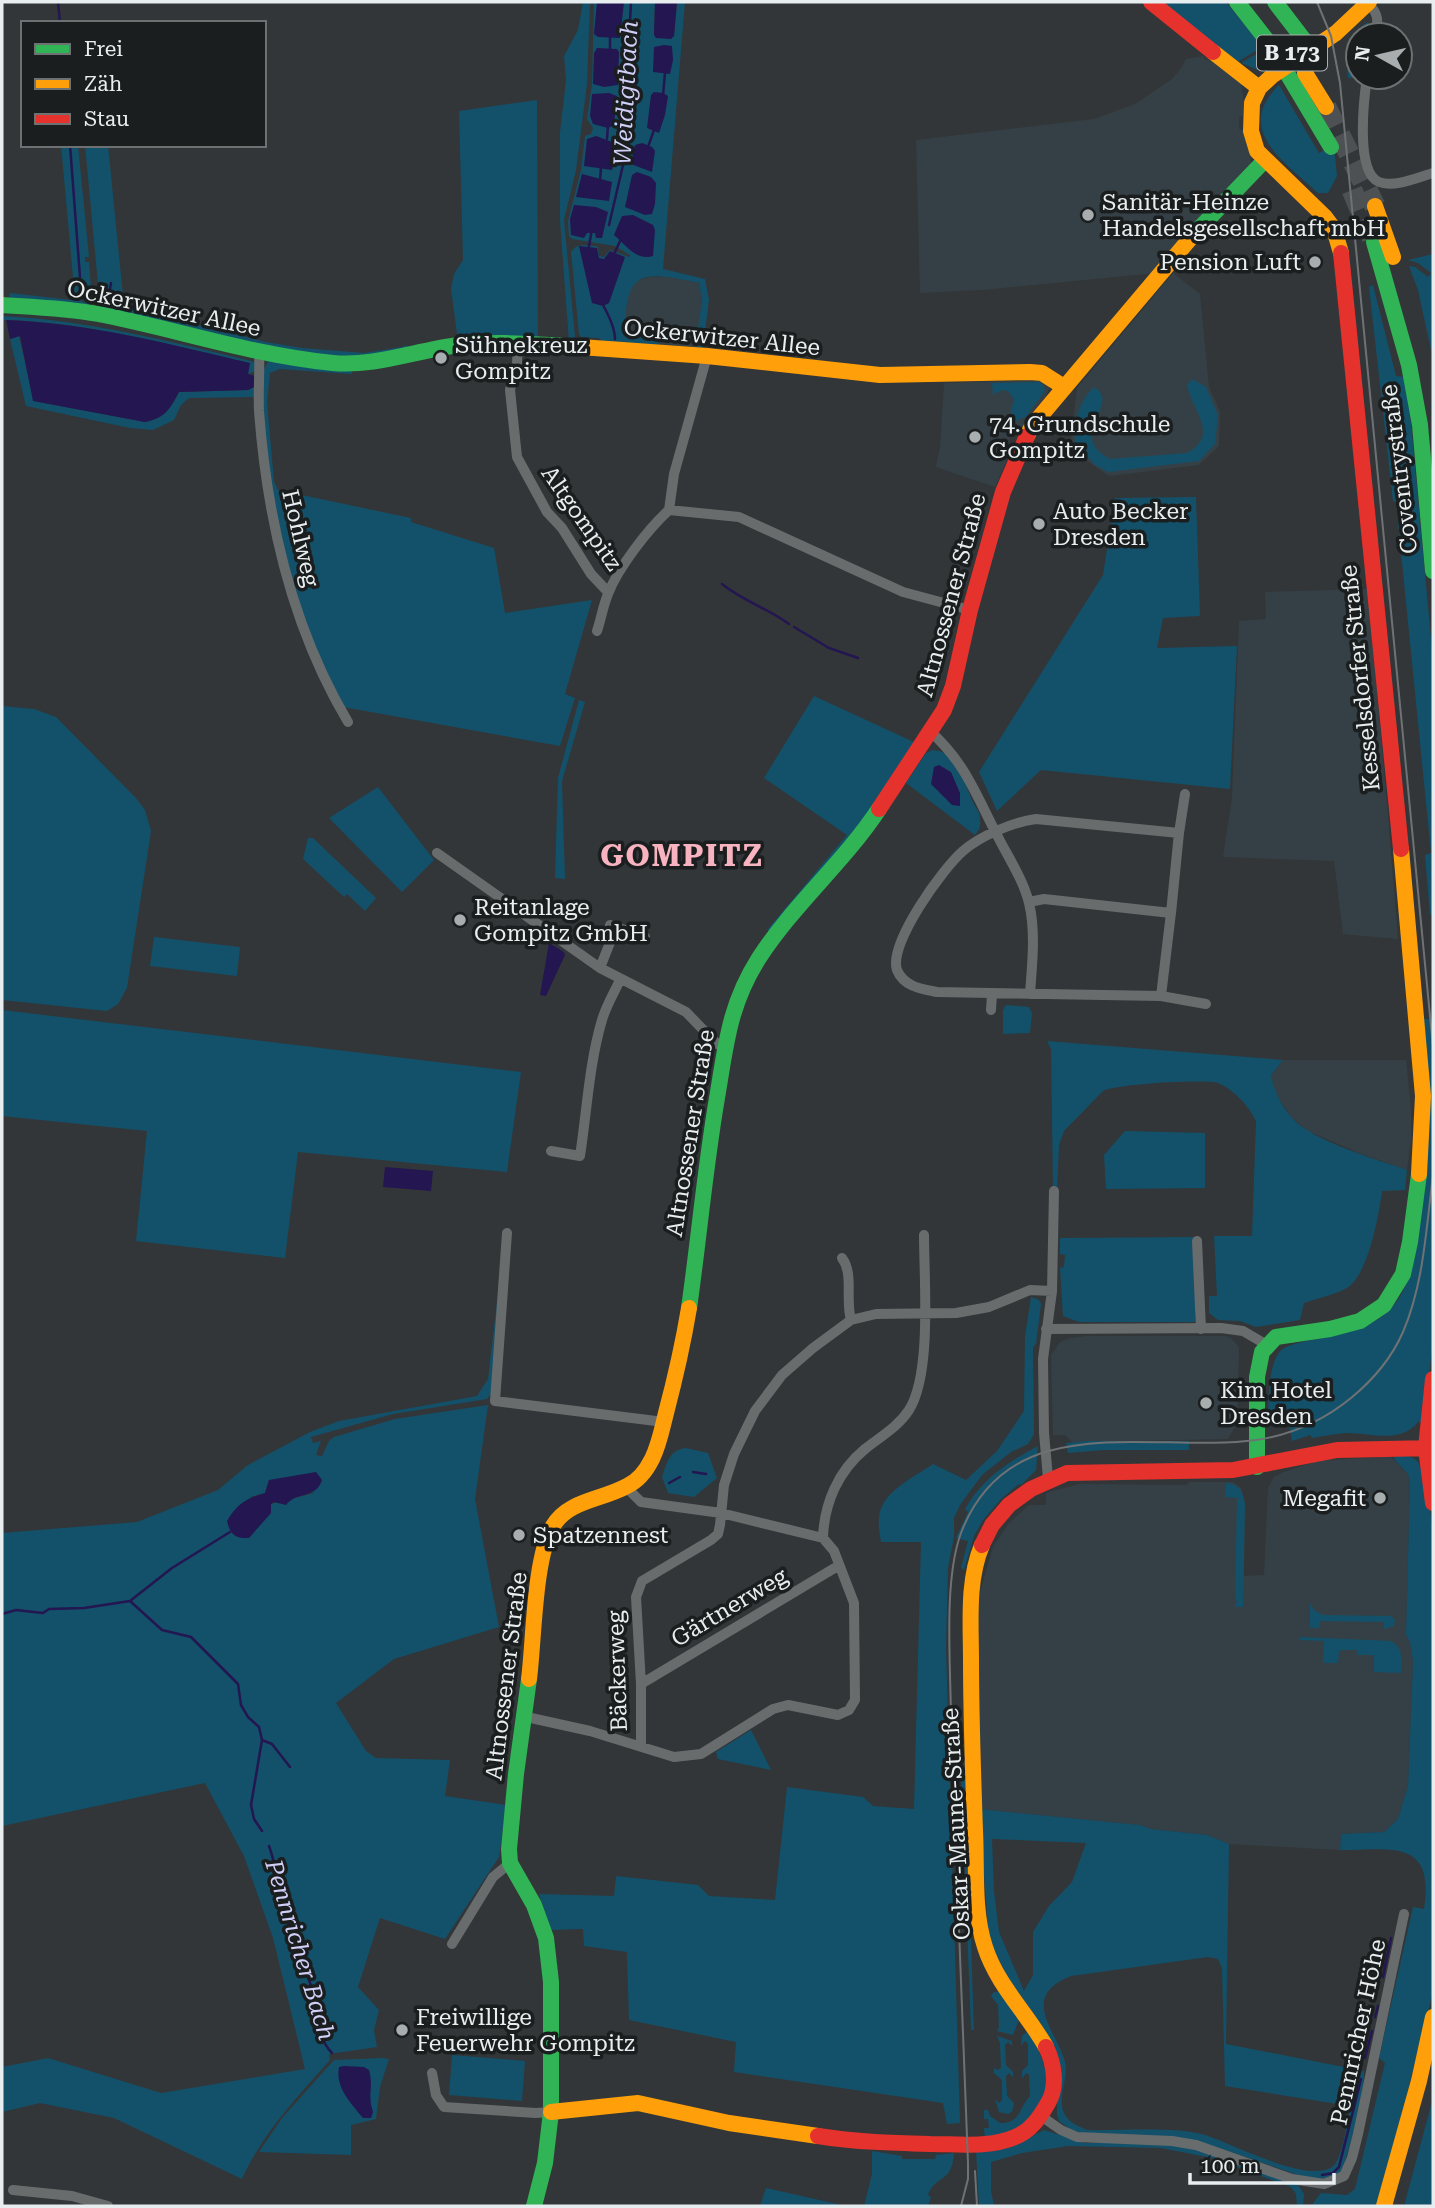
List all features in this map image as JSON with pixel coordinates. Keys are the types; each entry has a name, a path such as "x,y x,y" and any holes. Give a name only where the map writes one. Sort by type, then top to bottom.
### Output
{"main road":[{"path":"1151,2 1259,88 1273,75 1336,33 1368,3"},
{"name":"B 173","path":"1237,2 1269,43 1331,147"},
{"name":"B 173","path":"1254,2 1287,44 1326,107"},
{"path":"1275,2 1309,50"},
{"name":"Kesselsdorfer Straße","path":"1259,88 1252,103 1250,122 1254,142 1265,160 1325,218 1336,236 1343,259 1423,1096 1421,1158 1413,1222 1406,1265 1392,1295 1384,1305 1360,1321 1330,1329 1276,1337 1267,1345"},
{"name":"Altnossener Straße","path":"534,2206 545,2163 551,2112 551,1982 546,1938 534,1905 510,1863 509,1836 545,1542 553,1524 573,1507 627,1488 642,1477 652,1460 664,1422 685,1329 699,1217 730,1019 760,958 792,913 871,821 944,710 953,686 970,610 1006,483 1032,426 1189,238 1265,160"},
{"path":"1375,206 1405,295 1423,365 1433,427"},
{"name":"Coventrystraße","path":"1374,242 1409,365 1420,425 1433,571"},
{"name":"Ockerwitzer Allee","path":"2,305 97,313 295,359 360,363 460,345 518,343 706,356 880,375 1030,372 1042,373 1064,387"},
{"path":"1257,1467 1257,1377 1262,1352 1267,1345"},
{"path":"1433,1379 1430,1448 1433,1503"},
{"path":"1048,1478 1073,1472 1203,1471 1257,1467 1337,1450 1430,1448"},
{"name":"Oskar-Maune-Straße","path":"551,2112 638,2103 729,2123 855,2142 962,2145 999,2143 1014,2138 1028,2130 1041,2116 1051,2099 1054,2084 1049,2053 1000,1980 982,1933 974,1803 971,1632 973,1579 985,1536 1012,1503 1048,1478"},
{"path":"1384,2206 1419,2081 1433,2017"},
{"path":"1398,2206 1433,2080"}],"street":[{"path":"1368,3 1375,10 1378,21"},
{"path":"1365,91 1362,118 1366,156 1372,177 1383,183 1390,183 1433,173"},
{"name":"Altgompitz","path":"518,343 517,363 510,390 517,457 547,512 562,528 591,574 608,592"},
{"name":"Hohlweg","path":"259,352 259,408 267,493 279,551 296,609 319,666 348,722"},
{"path":"706,356 674,474 669,510 739,517 903,592 970,610"},
{"name":"Altgompitz","path":"597,631 608,592 636,547 656,521 669,510"},
{"path":"931,732 950,750 965,771 1018,874 1029,902 1033,928 1030,994"},
{"path":"1161,996 1185,794"},
{"path":"1180,833 1036,819 1009,826 964,850 954,860 912,919 898,945 895,958 897,970 912,987 937,992 1161,996 1206,1004"},
{"path":"438,853 600,968 686,1012 717,1044 726,1045"},
{"path":"1029,902 1044,899 1171,913"},
{"path":"600,968 613,926 645,937"},
{"path":"551,1151 580,1156 587,1117 592,1059 602,1017 620,980"},
{"path":"991,1010 992,994"},
{"path":"1048,1478 1044,1433 1043,1359 1052,1290 1054,1191"},
{"path":"507,1233 495,1401 664,1422"},
{"path":"823,1538 827,1509 835,1483 862,1451 896,1426 913,1402 922,1372 925,1313 924,1236"},
{"path":"1197,1241 1201,1329"},
{"path":"842,1258 849,1266 847,1307 852,1320"},
{"path":"721,1513 724,1485 734,1454 755,1411 782,1376 800,1359 852,1320 876,1314 956,1313 989,1307 1030,1290 1052,1290"},
{"path":"1046,1329 1221,1328 1243,1331 1267,1345"},
{"path":"522,1716 674,1757 701,1754 773,1709 788,1705 838,1715 849,1710 855,1700 855,1614 848,1583 838,1566 834,1551 823,1538 721,1513 641,1502 627,1488"},
{"name":"Bäckerweg","path":"641,1746 642,1684 636,1597 638,1588 642,1581 718,1534 721,1513"},
{"name":"Gärtnerweg","path":"642,1684 838,1566"},
{"path":"452,1944 493,1877 510,1863"},
{"name":"Pennricher Höhe","path":"1041,2116 1077,2137 1172,2141 1196,2145 1292,2179 1324,2185 1344,2176 1358,2134 1404,1914"},
{"name":"Oskar-Maune-Straße","path":"432,2073 436,2095 444,2107 551,2112"},
{"path":"13,2190 72,2196 108,2206"}],"shaded area":[{"path":"583,2 590,2 587,84 576,170 564,220 575,337 569,342 560,221 560,132 566,80 564,56 578,30"},
{"path":"594,2 655,2 654,35 674,36 677,2 685,2 663,269 705,279 709,300 703,348 697,347 696,343 702,300 699,283 663,276 640,280 633,287 626,314 625,335 659,340 658,345 602,341 599,338 581,337 579,334 571,252 576,247 585,245 598,247 599,256 604,257 610,250 629,257 630,255 615,246 572,239 569,236 568,221 581,170 585,136 591,134 593,128 587,119 592,84"},
{"path":"597,2 624,2 620,38 598,37 594,34"},
{"path":"655,2 677,2 674,36 671,39 656,38 654,35"},
{"path":"1158,2 1226,2 1274,61 1258,70 1241,63 1263,50 1262,47 1236,63"},
{"path":"672,46 670,74 653,72 654,47"},
{"path":"597,48 617,49 619,52 618,85 604,87 593,84 594,53"},
{"path":"1204,56 1203,58 1213,62 1241,83 1244,102 1243,115 1239,117 1239,129 1243,130 1251,164 1156,273 982,290 920,293 916,140 1094,119 1135,104 1172,79 1186,59"},
{"path":"1279,85 1319,153 1334,145 1337,176 1328,193 1318,193 1279,157 1262,131 1261,116 1266,101"},
{"path":"654,92 668,96 659,133 647,128 651,95"},
{"path":"609,93 617,96 614,125 608,128 593,124 590,116 592,94"},
{"path":"537,100 538,340 458,341 451,289 454,274 463,260 459,111"},
{"path":"596,136 615,143 617,151 612,170 584,166 587,139"},
{"path":"642,143 655,151 652,172 631,164 635,145"},
{"path":"61,147 78,147 89,257 85,257 85,262 89,262 91,287 82,288 82,302 89,305 9,298 10,293 75,299"},
{"path":"85,147 108,147 124,306 266,342 302,348 364,353 407,345 407,350 362,357 297,354 105,310 100,305"},
{"path":"637,172 651,177 656,183 652,214 645,215 625,207 632,175"},
{"path":"582,174 612,182 609,201 576,197"},
{"path":"574,205 596,207 608,212 602,238 596,238 595,233 587,233 584,238 571,235 570,219"},
{"path":"633,215 653,225 653,256 636,254 614,235 622,216"},
{"path":"579,246 597,248 599,258 604,259 610,251 625,257 609,303 603,306 592,303"},
{"path":"1433,254 1433,359 1418,290 1409,266 1415,267 1428,277 1431,273 1418,263 1408,260"},
{"path":"1173,273 1200,294 1209,387 1220,412 1219,446 1199,465 1109,476 1070,449 1077,388"},
{"path":"670,277 699,283 702,300 697,347 658,345 659,340 625,335 625,311 630,288 638,280"},
{"path":"1373,285 1396,376 1405,377 1411,423 1433,660 1433,915 1430,915 1425,855 1431,853 1398,522 1403,516 1402,503 1393,501 1369,287"},
{"path":"2,316 65,322 158,339 251,361 255,363 256,371 248,374 249,363 157,342 96,329 2,320"},
{"path":"6,320 98,330 250,363 248,374 255,376 254,387 248,390 179,392 166,412 145,422 33,401 20,336 10,339"},
{"path":"19,336 34,401 145,422 166,412 179,392 248,390 254,387 257,397 189,398 181,405 174,420 153,430 130,428 26,406 10,339"},
{"path":"269,360 352,370 352,374 280,369 270,373 267,402 274,482 278,490 411,518 411,522 494,548 505,613 592,600 565,694 575,698 560,746 343,707 322,666 299,607 269,494 262,407 264,369"},
{"path":"1192,379 1206,387 1218,415 1215,444 1199,461 1108,472 1095,465 1075,442 1078,412 1094,387 1101,393 1102,400 1092,431 1092,440 1097,449 1109,459 1187,453 1197,446 1203,430 1187,385"},
{"name":"74. Grundschule Gompitz","path":"1043,380 1049,388 1046,397 1032,412 1021,432 1013,430 1004,453 1009,455 995,487 936,467 944,383"},
{"path":"1039,382 1045,390 1043,394 1027,416 1014,422 1011,410 1014,400 1008,391 1002,390 993,395 992,383"},
{"path":"1196,497 1200,616 1163,618 1157,648 1237,646 1230,789 1041,770 997,811 979,772 1103,575 1115,498"},
{"path":"1368,589 1398,939 1343,934 1334,861 1223,857 1232,798 1239,621 1266,619 1265,592"},
{"path":"814,696 916,743 870,815 772,932 767,930 847,835 764,778"},
{"path":"579,700 585,702 562,781 565,879 555,878 558,778"},
{"path":"2,706 34,709 56,717 145,810 151,831 127,988 118,1004 107,1011 2,1000"},
{"path":"933,750 948,756 962,777 980,817 979,830 975,835 906,783 926,753"},
{"path":"939,765 951,772 960,793 960,806 952,805 931,784 934,767"},
{"path":"378,787 434,860 402,892 329,818"},
{"path":"308,838 313,838 376,898 365,911 347,894 344,897 303,859"},
{"path":"154,937 240,947 237,976 150,966"},
{"path":"549,943 565,955 546,996 540,995"},
{"path":"1006,1005 1029,1007 1032,1013 1030,1033 1003,1034 1003,1010"},
{"path":"2,1010 521,1072 507,1172 298,1152 285,1258 136,1241 147,1131 2,1116"},
{"path":"1422,1019 1433,1019 1433,1342 1423,1423 1418,1422 1410,1429 1393,1435 1345,1433 1312,1438 1310,1435 1292,1441 1289,1424 1274,1424 1268,1417 1271,1376 1278,1354 1298,1343 1351,1331 1369,1324 1386,1313 1399,1298 1411,1271 1420,1222 1424,1172"},
{"path":"1047,1041 1283,1060 1271,1075 1279,1098 1293,1119 1331,1142 1407,1170 1405,1190 1382,1191 1372,1241 1363,1267 1351,1285 1304,1303 1300,1320 1256,1327 1240,1321 1218,1320 1209,1313 1209,1296 1217,1296 1214,1236 1252,1236 1256,1121 1235,1094 1218,1083 1160,1083 1103,1091 1064,1131 1059,1145 1057,1190 1053,1189 1051,1049"},
{"path":"1283,1060 1406,1060 1411,1109 1407,1170 1308,1131 1292,1118 1274,1091 1271,1075"},
{"path":"1125,1131 1205,1133 1205,1188 1106,1189 1104,1155"},
{"path":"385,1167 433,1171 431,1191 383,1187"},
{"path":"1195,1237 1195,1322 1079,1322 1063,1316 1060,1268 1064,1267 1065,1255 1060,1254 1060,1238"},
{"path":"499,1284 491,1394 487,1399 393,1414 311,1437 313,1443 321,1441 316,1455 322,1456 334,1437 395,1419 488,1405 475,1499 499,1627 394,1659 336,1703 366,1751 376,1758 450,1760 445,1796 506,1805 499,1857 445,1939 380,1918 358,1987 379,2010 374,2030 377,2047 329,2054 330,2060 270,2131 242,2179 114,2118 40,2103 2,2112 2,2067 48,2058 161,2093 305,2069 273,1938 244,1856 205,1783 2,1826 2,1533 137,1522 218,1490 248,1465 310,1432 339,1421 477,1396 488,1379","holes":["269,1480 314,1493 271,1504 250,1497 265,1493"]},
{"path":"1031,1297 1039,1300 1041,1304 1036,1344 1033,1347 1034,1434 1028,1444 1011,1452 982,1475 960,1505 954,1518 954,1537 948,1568 946,1647 960,2123 947,2124 943,2103 734,2072 736,2042 629,2020 627,1952 584,1946 583,1929 551,1930 539,1894 614,1896 616,1876 698,1885 709,1896 775,1900 787,1787 863,1797 873,1806 914,1809 921,1542 881,1542 881,1509 891,1493 933,1464 966,1480 997,1451 1024,1411 1025,1336"},
{"path":"1087,1336 1231,1338 1239,1347 1237,1423 1228,1439 1072,1442 1065,1435 1053,1435 1051,1355 1060,1342"},
{"path":"1189,1441 1189,1450 1104,1450 1068,1453 1066,1443"},
{"path":"1038,1446 1036,1470 1002,1498 983,1520 974,1536 964,1570 961,1568 968,1541 956,1538 968,1512 965,1509 979,1489 997,1472"},
{"path":"686,1448 708,1453 717,1478 694,1497 668,1493 662,1477 672,1454"},
{"path":"1395,1455 1412,1458 1421,1467 1427,1485 1433,1533 1433,1992 1378,2206 1311,2206 1321,2193 1347,2195 1355,2189 1385,2063 1379,2058 1413,1907 1424,1909 1426,1886 1423,1870 1416,1859 1392,1850 1340,1850 1341,1834 1384,1832 1398,1819 1408,1786 1413,1662 1410,1642 1406,1635 1410,1482 1408,1474 1394,1459"},
{"path":"1391,1457 1408,1474 1410,1484 1406,1635 1410,1642 1413,1662 1408,1786 1398,1819 1384,1832 1341,1834 1340,1850 1229,1844 1207,1835 1151,1829 1140,1825 979,1809 977,1621 980,1592 993,1547 1009,1523 1029,1505 1046,1505 1046,1493 1079,1484 1186,1485 1189,1482 1233,1482 1241,1488 1245,1504 1244,1576 1264,1575 1268,1488 1274,1477 1321,1460"},
{"path":"316,1472 322,1480 315,1490 286,1505 274,1502 271,1504 271,1513 249,1538 240,1538 232,1532 227,1521 231,1515 243,1502 265,1493 269,1480"},
{"path":"1226,1483 1240,1489 1245,1504 1243,1607 1235,1607 1237,1498 1225,1497"},
{"path":"1310,1603 1314,1610 1323,1615 1391,1616 1395,1620 1394,1626 1384,1629 1383,1622 1320,1621 1319,1628 1310,1628"},
{"path":"1300,1637 1391,1641 1400,1650 1401,1673 1374,1672 1374,1655 1358,1655 1357,1650 1339,1650 1338,1663 1323,1663 1324,1641 1300,1640"},
{"path":"751,1730 771,1770 718,1759 716,1752"},
{"path":"961,1769 965,1769 974,2030 971,2030"},
{"path":"979,1809 1140,1825 1151,1829 1207,1835 1229,1844 1226,2044 1364,2071 1356,2123 1340,2174 1325,2180 1301,2176 1216,2147 1082,2134 1070,2129 1059,2121 1057,2114 1057,2098 1041,2025 1016,1996 989,1940","holes":["992,1839 1086,1843 1072,1882 1049,1906 1033,1932 1033,1975 1024,1991 999,1932","1208,1957 1218,1959 1222,1968 1225,2086 1350,2106 1342,2148 1332,2167 1321,2171 1288,2166 1193,2132 1087,2130 1065,2115 1062,2102 1065,2062 1044,2008 1044,2001 1051,1988 1071,1976"]},
{"path":"1001,1991 1020,2017 1013,2035 997,2031 998,2005 991,1996 994,1992"},
{"path":"1028,2031 1044,2065 1047,2088 1044,2098 1038,2109 1016,2130 985,2139 984,2128 989,2128 988,2119 984,2119 984,2110 988,2110 990,2116 1000,2123 1012,2121 1030,2096 1029,2075 1027,2073 1022,2078 1022,2071 1028,2065 1028,2044 1025,2041 1021,2046 1022,2036"},
{"path":"997,2036 1012,2041 1012,2046 1008,2042 1005,2045 1006,2065 1013,2072 1013,2077 1009,2073 1006,2076 1007,2096 1014,2103 1012,2112 1008,2114 999,2112 995,2099 999,2103 1002,2100 1002,2080 994,2073 994,2068 1001,2068 1000,2043"},
{"path":"452,2055 525,2061 522,2101 449,2095"},
{"path":"389,2059 380,2087 376,2119 351,2125 351,2155 259,2152 282,2118 334,2060"},
{"path":"339,2067 364,2067 369,2070 373,2112 371,2118 363,2118 342,2088 338,2075"},
{"path":"1433,2098 1433,2206 1404,2206"},
{"path":"1044,2130 1085,2143 1160,2143 1189,2147 1298,2185 1304,2194 1303,2206 1297,2206 1296,2194 1291,2187 1212,2158 1161,2148 1068,2146 1022,2153 991,2162 994,2206 979,2206 976,2150 1011,2147"},
{"path":"872,2151 902,2156 902,2159 935,2159 936,2155 954,2153 947,2175 935,2184 928,2195 931,2197 928,2206 864,2206 872,2174"},
{"path":"766,2188 846,2206 760,2206"}],"waterway":[{"path":"58,2 60,21"},
{"name":"Weidigtbach","path":"609,225 627,148 624,138 631,2"},
{"path":"610,38 610,52"},
{"path":"663,96 665,72"},
{"path":"607,139 608,125"},
{"path":"648,147 654,130"},
{"path":"70,147 80,277"},
{"path":"600,181 601,167"},
{"path":"589,246 592,229"},
{"path":"615,252 621,239"},
{"path":"107,306 111,283"},
{"name":"Weidigtbach","path":"603,305 613,326 615,339"},
{"name":"Weidigtbach","path":"722,584 789,624"},
{"name":"Weidigtbach","path":"794,627 829,648 858,658"},
{"path":"693,1472 706,1474"},
{"path":"669,1483 680,1477"},
{"path":"130,1601 172,1568 230,1532"},
{"name":"Pennricher Bach","path":"2,1614 16,1610 43,1613 49,1609 84,1608 130,1601 162,1630 191,1637 238,1684 241,1705 248,1717 259,1727 262,1740 251,1805 254,1819 262,1831"},
{"path":"262,1740 272,1744 290,1767"},
{"name":"Pennricher Bach","path":"269,1846 289,1925 313,1992 323,2040 332,2053"},
{"path":"1383,1977 1391,1938"},
{"path":"1375,2017 1378,2006"},
{"path":"1365,2058 1372,2031"},
{"path":"1322,2175 1333,2173 1339,2167 1361,2079"}],"tunnel":[{"path":"1326,107 1375,206"},
{"path":"1352,190 1374,242"}],"tram line":[{"path":"1317,2 1331,36 1340,83 1433,1047"},
{"path":"961,2206 968,2179 968,2163 949,1626 952,1575 961,1533 983,1493 1013,1466 1048,1451 1088,1444 1256,1440 1294,1430 1341,1406 1381,1368 1403,1332 1420,1275 1433,1176"},
{"path":"975,2171 977,2206"}],"traffic: fast":[{"path":"1237,2 1269,43 1331,147"},
{"path":"1275,2 1311,49"},
{"path":"1194,234 1265,160"},
{"path":"1374,242 1409,365 1420,425 1433,571"},
{"path":"2,305 98,314 244,348 333,363 364,363 472,344 566,346"},
{"path":"689,1308 723,1060 741,992 773,938 879,809"},
{"path":"1257,1467 1257,1377 1262,1352 1276,1337 1330,1329 1360,1321 1384,1305 1403,1274 1419,1174"},
{"path":"529,1679 509,1849 510,1863 534,1905 546,1938 551,1982 551,2112 545,2163 534,2206"}],"traffic: slow":[{"path":"1341,253 1334,229 1325,217 1257,151 1251,131 1252,103 1259,88 1273,75 1336,33 1369,2"},
{"path":"1213,52 1259,88"},
{"path":"1305,73 1326,107"},
{"path":"1375,206 1393,257"},
{"path":"1027,436 1032,426 1194,234"},
{"path":"566,346 707,356 880,375 1030,372 1042,373 1064,387"},
{"path":"1401,849 1423,1096 1419,1174"},
{"path":"529,1679 538,1578 553,1526 567,1511 631,1484 647,1468 660,1437 689,1308"},
{"path":"982,1545 974,1573 971,1616 972,1745 979,1919 990,1961 1046,2047"},
{"path":"1384,2206 1419,2081 1433,2017"},
{"path":"551,2112 638,2103 729,2123 818,2136"}],"traffic: jam":[{"path":"1151,2 1213,52"},
{"path":"1341,253 1401,849"},
{"path":"879,809 944,710 953,686 970,610 1003,492 1027,436"},
{"path":"1433,1379 1426,1448 1433,1503"},
{"path":"982,1545 992,1525 1009,1505 1031,1489 1067,1473 1233,1470 1337,1450 1433,1448"},
{"path":"818,2136 874,2142 962,2145 995,2143 1015,2137 1035,2123 1051,2097 1054,2075 1046,2047"}],"place":[{"name":"Sanitär-Heinze Handelsgesellschaft mbH","path":"1088,215"},
{"name":"Pension Luft","path":"1315,262"},
{"name":"Sühnekreuz Gompitz","path":"441,358"},
{"name":"74. Grundschule Gompitz","path":"975,437"},
{"name":"Auto Becker Dresden","path":"1039,524"},
{"name":"Reitanlage Gompitz GmbH","path":"460,920"},
{"name":"Kim Hotel Dresden","path":"1206,1403"},
{"name":"Megafit","path":"1380,1498"},
{"name":"Spatzennest","path":"519,1535"},
{"name":"Freiwillige Feuerwehr Gompitz","path":"402,2030"}],"district":[{"name":"GOMPITZ","path":"682,856"}]}
